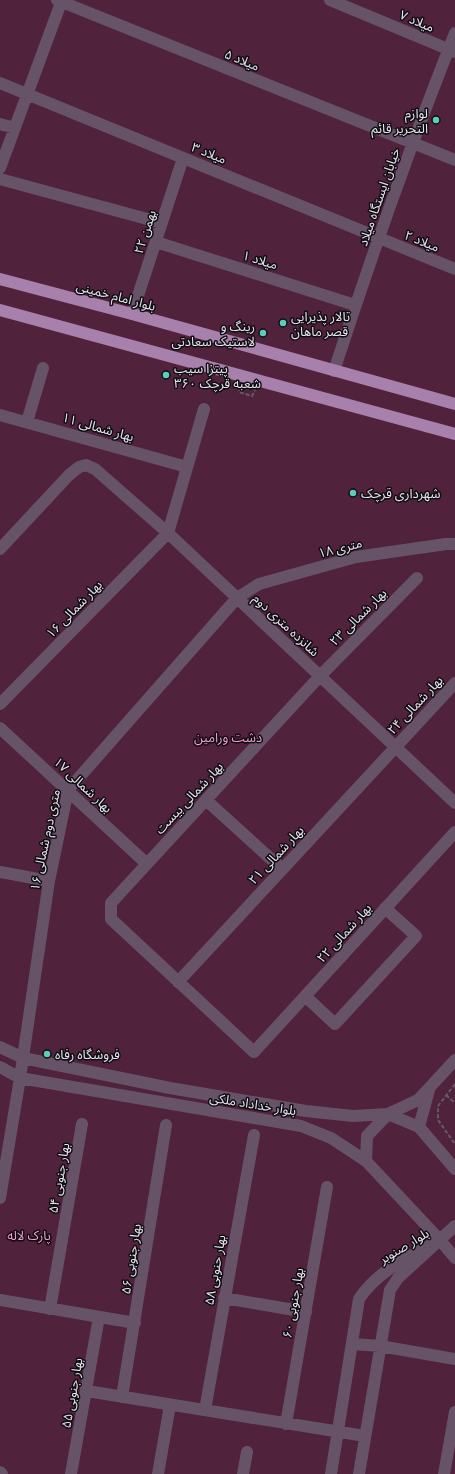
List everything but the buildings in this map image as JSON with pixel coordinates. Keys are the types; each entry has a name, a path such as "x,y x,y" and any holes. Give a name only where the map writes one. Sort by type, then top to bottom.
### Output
{"main road":[{"name":"بلوار امام خمینی","path":"0,279 132,314 455,404"},
{"path":"0,310 455,434"}],"street":[{"name":"میلاد ۷","path":"330,0 452,50"},
{"path":"0,168 60,1"},
{"name":"میلاد ۵","path":"60,1 455,160"},
{"name":"خیابان ایستگاه میلاد","path":"334,371 355,305 413,144 452,50 455,33"},
{"name":"میلاد ۳","path":"0,83 380,239"},
{"path":"0,124 15,128"},
{"name":"۲۲ بهمن","path":"132,314 183,158"},
{"path":"0,179 162,223"},
{"name":"میلاد ۲","path":"380,239 455,269"},
{"name":"میلاد ۱","path":"156,242 355,305"},
{"path":"27,422 43,368"},
{"path":"168,533 204,409"},
{"name":"بهار شمالی ۱۱","path":"0,415 187,467"},
{"name":"شانزده متری دوم","path":"0,549 69,475 79,467 86,465 95,469 168,533 455,803"},
{"name":"بهار شمالی ۱۶","path":"0,704 168,533"},
{"name":"۱۸ متری","path":"237,598 259,584 356,557 455,544"},
{"name":"بهار شمالی ۲۳","path":"320,676 417,578"},
{"name":"۱۶ متری دوم شمالی","path":"0,1198 50,881 68,790 237,598"},
{"name":"بهار شمالی بیست","path":"178,982 111,919 111,903 320,676"},
{"name":"بهار شمالی ۲۴","path":"395,747 455,683"},
{"name":"بهار شمالی ۱۷","path":"0,728 147,864"},
{"name":"بهار شمالی ۲۱","path":"178,982 395,747"},
{"path":"206,800 282,869"},
{"name":"بهار شمالی ۲۲","path":"178,982 254,1052 455,832"},
{"path":"0,872 50,881"},
{"path":"305,996 335,1024 416,936 385,908"},
{"name":"بلوار خداداد ملکی","path":"0,1047 23,1058 170,1088 306,1111 353,1116 388,1114 419,1127 455,1169"},
{"path":"366,1162 368,1136 388,1114 418,1100 455,1060"},
{"name":"بلوار خداداد ملکی","path":"0,1067 20,1078 300,1126 331,1138 366,1162 440,1240 455,1258"},
{"path":"419,1127 430,1087"},
{"name":"بهار جنوبی ۵۴","path":"50,1309 82,1124"},
{"name":"بهار جنوبی ۵۶","path":"122,1397 166,1125"},
{"name":"بهار حنوبی ۵۸","path":"205,1410 254,1135"},
{"name":"بهار جنوبی ۶۰","path":"286,1424 327,1186"},
{"path":"440,1240 455,1226"},
{"name":"بلوار صنوبر","path":"331,1474 359,1299 364,1291 394,1265 440,1240"},
{"name":"بلوار صنوبر","path":"359,1474 390,1290 398,1278 440,1240"},
{"path":"224,1298 306,1312"},
{"path":"0,1300 135,1323"},
{"name":"بهار جنوبی ۵۵","path":"71,1474 99,1317"},
{"path":"353,1344 380,1346 455,1359"},
{"path":"86,1391 338,1433 365,1436"},
{"path":"158,1474 170,1405"},
{"path":"444,1474 455,1412"},
{"path":"243,1474 247,1452"}],"path":[{"path":"239,392 252,396"},
{"path":"455,1084 438,1106 438,1120 455,1144"},
{"path":"446,1095 455,1103"}],"green space":[{"name":"دشت ورامین","path":"0,0 455,0 455,1474 0,1474"}],"place":[{"name":"لوازم التحریر قائم","path":"436,120"},
{"name":"تالار پذیرایی قصر ماهان","path":"283,323"},
{"name":"رینگ و لاستیک سعادتی","path":"263,333"},
{"name":"پیتزا سیب ۳۶۰ شعبه قرچک","path":"166,375"},
{"name":"شهرداری قرچک","path":"353,493"},
{"name":"فروشگاه رفاه","path":"47,1054"}],"park label":[{"name":"پارک لاله","path":"29,1235"}]}
